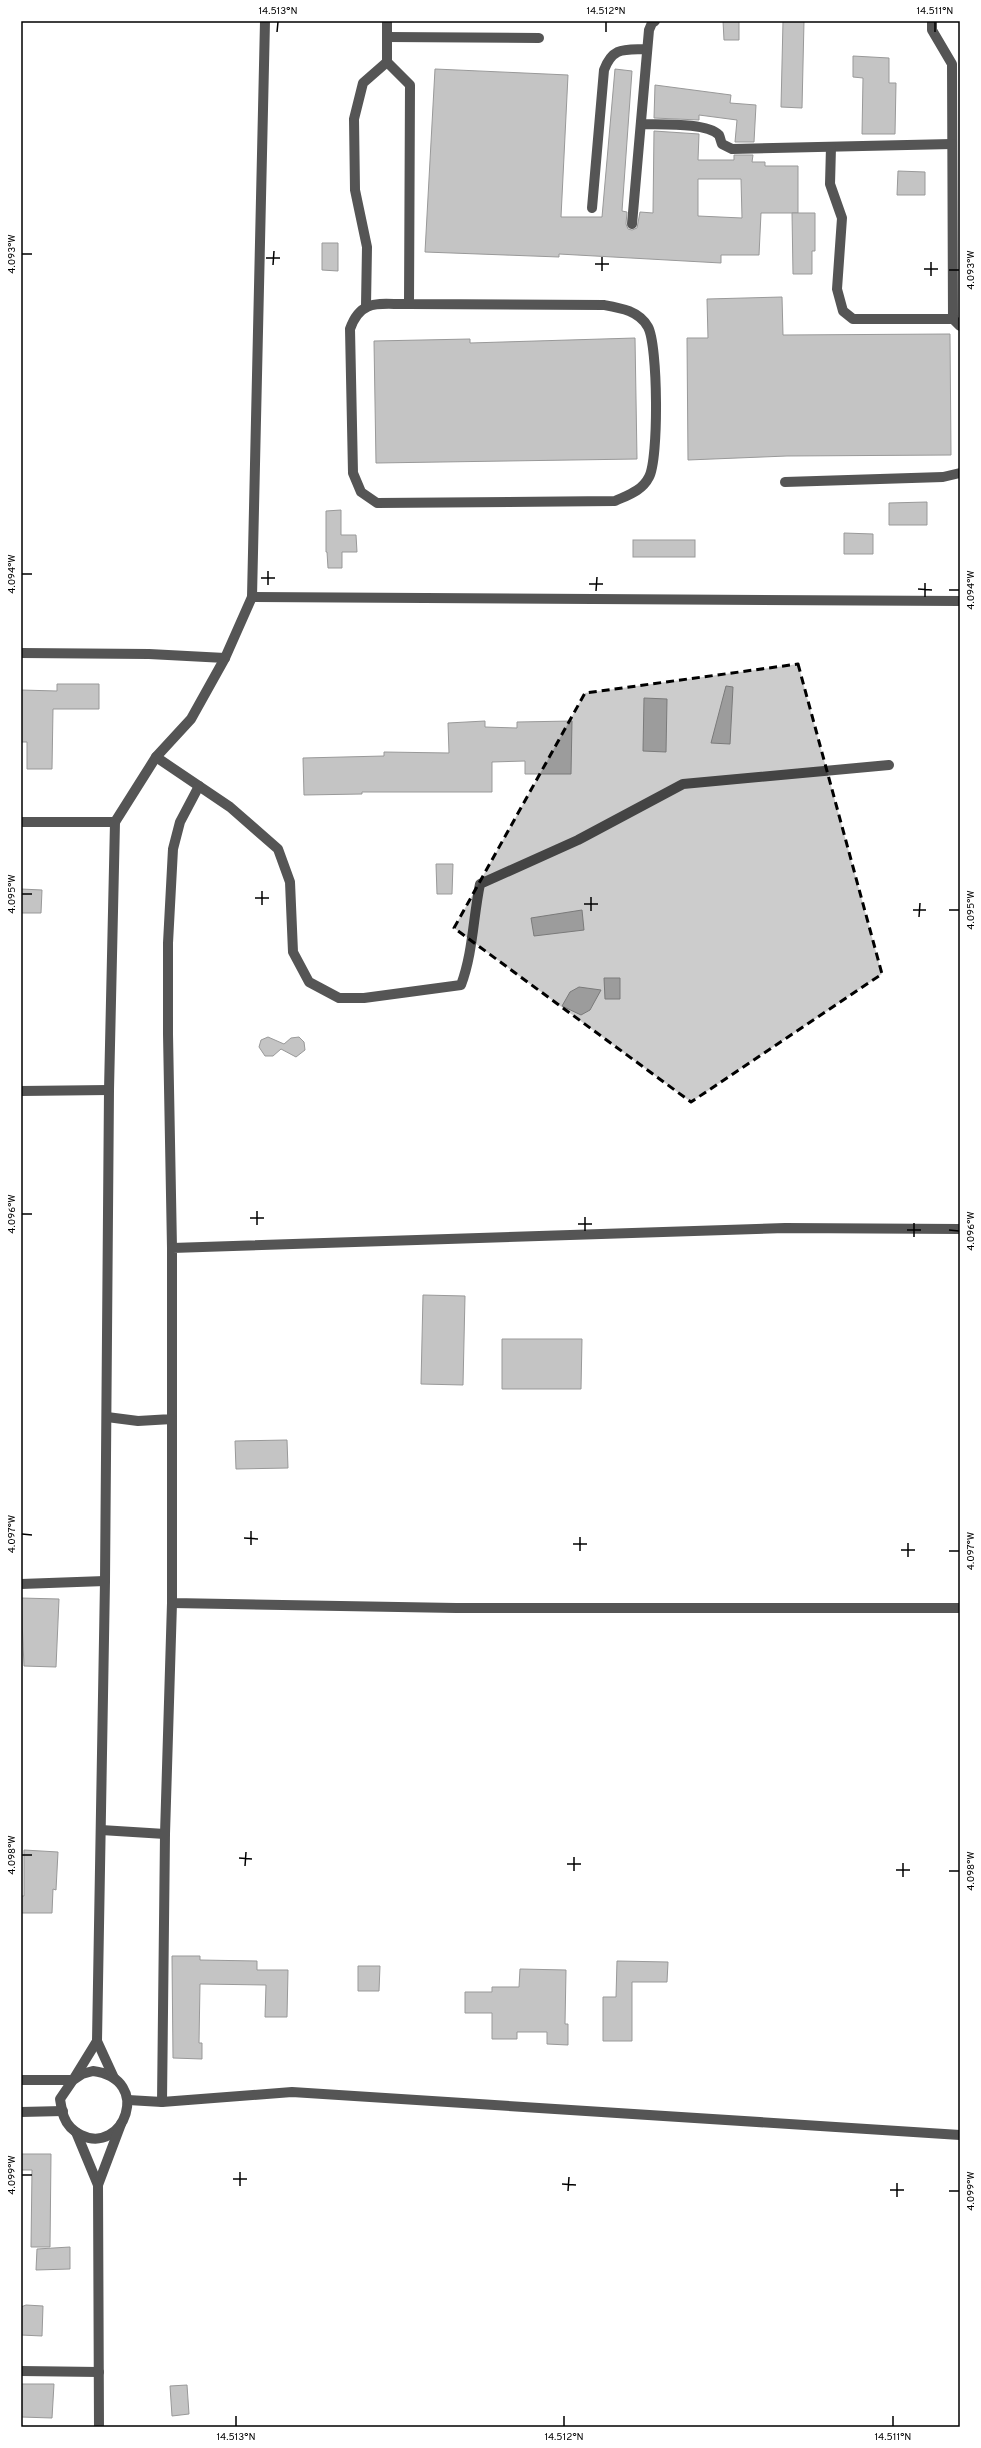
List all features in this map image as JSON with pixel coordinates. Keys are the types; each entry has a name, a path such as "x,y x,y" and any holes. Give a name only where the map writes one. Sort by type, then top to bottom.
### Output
{"street":[{"path":"114,2078 97,2041 105,1581 109,1090 115,822 156,757 191,719 225,658 252,597 265,21"},
{"path":"387,21 387,62 410,85 409,304"},
{"path":"632,224 648,30 655,21"},
{"path":"831,147 830,184 842,218 837,289 842,311 853,319 956,323 952,144 952,64 932,30 932,21"},
{"path":"387,37 539,38"},
{"path":"592,208 604,70 613,53 621,50 647,49"},
{"path":"366,306 367,247 355,190 354,119 363,83 387,62"},
{"path":"641,124 696,127 711,131 719,136 722,144 732,149 952,144"},
{"path":"409,304 604,305 629,309 648,327 654,345 655,452 649,477 637,491 615,501 377,503 361,492 352,473 350,329 355,315 366,306 409,304"},
{"path":"785,482 943,477 960,473"},
{"path":"252,597 960,601"},
{"path":"21,654 148,654 225,658"},
{"path":"156,757 230,807 278,850 290,882 293,952 309,982 339,998 364,998 461,985 469,962 473,922 480,884 578,840 683,784 889,765"},
{"path":"162,2102 165,1834 172,1603 167,1419 172,1248 168,943 173,849 180,822 200,786"},
{"path":"21,822 115,822"},
{"path":"21,1091 109,1090"},
{"path":"172,1248 785,1228 960,1229"},
{"path":"107,1417 138,1421 167,1419"},
{"path":"21,1584 105,1581"},
{"path":"172,1603 456,1608 960,1608"},
{"path":"101,1830 129,1830 165,1834"},
{"path":"97,2041 60,2099 63,2111 69,2125 76,2132 85,2137 95,2138 114,2132 121,2124"},
{"path":"21,2080 73,2080 82,2074 93,2072 104,2073 114,2078 121,2084 128,2100 127,2113 121,2124 98,2185 99,2427"},
{"path":"128,2100 162,2102 292,2092 960,2135"},
{"path":"21,2112 63,2111"},
{"path":"76,2132 98,2185"},
{"path":"21,2371 99,2372"}],"highlighted area":[{"path":"798,664 882,974 691,1102 454,928 585,693"}],"building":[{"path":"723,21 739,21 739,40 724,40"},
{"path":"783,21 804,21 802,108 781,107"},
{"path":"853,56 889,58 889,83 896,83 895,134 862,134 863,78 853,77"},
{"path":"435,69 568,75 561,217 602,217 615,69 632,71 622,211 627,212 626,224 628,229 632,230 637,228 640,212 653,213 654,131 699,134 698,160 734,160 734,155 753,155 752,162 765,162 765,166 798,166 798,213 761,213 759,255 721,255 721,263 559,254 559,257 425,252","holes":["698,179 741,179 742,218 698,216"]},
{"path":"655,85 731,95 730,103 756,105 754,142 735,142 737,120 699,115 699,120 654,118"},
{"path":"898,171 925,172 925,195 897,195"},
{"path":"792,213 815,213 815,251 812,251 812,274 793,274"},
{"path":"322,243 338,243 338,271 322,270"},
{"path":"782,297 783,335 950,334 951,455 787,456 688,460 687,338 708,338 707,299"},
{"path":"635,338 637,459 376,463 374,341 470,339 470,343"},
{"path":"927,502 927,525 889,525 889,503"},
{"path":"341,510 341,535 356,535 357,552 342,552 342,568 328,568 326,552 326,511"},
{"path":"844,533 873,534 873,554 844,554"},
{"path":"633,540 695,540 695,557 633,557"},
{"path":"57,684 99,684 99,709 53,709 52,769 27,769 27,742 21,742 21,690 57,691"},
{"path":"726,686 733,687 730,744 711,743"},
{"path":"644,698 667,699 666,752 643,751"},
{"path":"485,721 485,727 517,728 517,722 572,721 571,774 525,774 525,761 492,762 492,792 362,792 362,794 304,795 303,758 384,756 384,752 449,753 448,723"},
{"path":"436,864 453,864 452,894 437,894"},
{"path":"21,889 42,890 41,913 21,913"},
{"path":"582,910 584,930 534,936 531,918"},
{"path":"604,978 620,978 620,999 605,999"},
{"path":"579,987 601,990 590,1010 581,1015 562,1006 570,992"},
{"path":"268,1037 284,1044 291,1038 299,1037 304,1042 305,1050 296,1057 281,1049 273,1056 265,1056 259,1047 261,1040"},
{"path":"423,1295 465,1296 463,1385 421,1384"},
{"path":"502,1339 582,1339 581,1389 502,1389"},
{"path":"287,1440 288,1468 236,1469 235,1441"},
{"path":"21,1598 59,1599 56,1667 24,1666"},
{"path":"24,1850 58,1852 56,1890 53,1889 52,1913 21,1913 21,1896 24,1896"},
{"path":"172,1956 200,1956 200,1960 257,1961 257,1970 288,1970 287,2017 265,2017 266,1985 200,1984 199,2043 202,2043 202,2059 173,2058"},
{"path":"617,1961 668,1962 667,1982 632,1982 632,2041 603,2041 603,1997 616,1997"},
{"path":"358,1966 380,1966 379,1991 358,1991"},
{"path":"520,1969 566,1970 565,2024 568,2024 568,2045 547,2044 547,2032 517,2032 517,2039 492,2039 492,2013 465,2013 465,1992 492,1992 492,1987 519,1987"},
{"path":"21,2154 51,2154 50,2247 31,2247 32,2170 21,2170"},
{"path":"70,2247 70,2269 36,2270 37,2249"},
{"path":"26,2305 43,2306 42,2336 21,2335 21,2307"},
{"path":"21,2384 54,2384 52,2418 21,2417"},
{"path":"187,2385 189,2414 172,2416 170,2386"}]}
